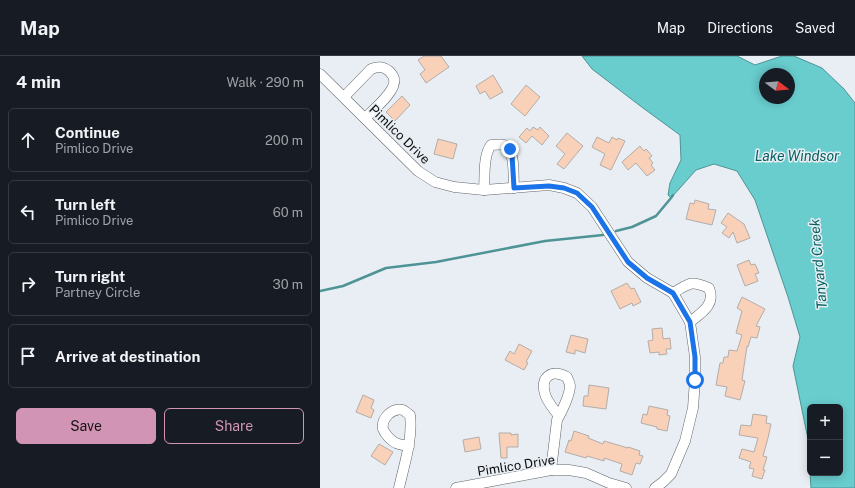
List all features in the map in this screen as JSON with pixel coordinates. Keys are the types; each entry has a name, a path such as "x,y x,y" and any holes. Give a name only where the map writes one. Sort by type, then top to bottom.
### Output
{"street":[{"path":"344,97 372,69 377,66 383,67 389,71 394,78 394,85 391,92 364,118"},
{"name":"Pimlico Drive","path":"320,74 418,171 435,182 454,187 484,190 549,186 564,188 577,193 592,207 628,262 647,278 673,293 690,322 695,357 693,408 685,441 671,474 664,482 655,488"},
{"path":"484,190 486,156 488,149 491,145 498,144 505,145 510,149 512,155 514,188"},
{"path":"673,293 690,283 696,283 709,288 711,294 710,303 706,309 690,322"},
{"path":"551,470 557,420 559,416"},
{"path":"399,488 409,446"},
{"name":"Pimlico Drive","path":"456,488 551,470 569,470 586,473 609,483 626,488"}],"water":[{"name":"Lake Windsor","path":"582,56 737,56 755,65 782,56 794,56 822,68 844,89 855,103 855,488 811,488 810,476 843,476 843,404 807,404 807,434 793,366 800,337 755,200 737,171 714,164 696,170 671,198 668,195 670,183 681,160 680,135 592,69"}],"building":[{"path":"424,56 441,56 449,67 426,83 420,74 425,70 418,60"},
{"path":"493,75 503,92 490,99 485,91 480,94 476,86"},
{"path":"526,85 540,97 525,116 511,104"},
{"path":"402,96 410,105 395,121 386,112"},
{"path":"533,127 538,130 540,127 549,136 542,145 532,136 526,143 519,137 527,128 530,131"},
{"path":"567,133 583,146 564,169 557,164 565,154 556,146"},
{"path":"597,137 609,143 612,137 617,140 618,138 625,141 611,170 600,165 605,154 592,147"},
{"path":"438,139 457,144 453,159 434,154"},
{"path":"640,146 644,151 646,149 652,156 649,158 653,163 651,165 655,170 647,176 636,163 628,170 622,162"},
{"path":"695,200 709,204 708,209 716,210 712,225 686,219 690,203 694,204"},
{"path":"728,213 744,224 750,238 737,243 733,232 729,238 722,233 727,227 721,223"},
{"path":"749,260 751,265 755,264 759,273 755,274 758,281 745,286 737,265"},
{"path":"627,283 631,289 634,288 641,302 633,306 632,303 620,309 611,291"},
{"path":"742,297 765,309 756,326 760,327 757,338 751,337 748,347 747,346 742,380 745,381 740,400 725,396 727,387 716,385 720,363 723,363 724,357 728,357 729,350 737,351 742,335 736,333 742,311 737,308"},
{"path":"662,328 663,339 670,338 671,349 666,349 667,354 659,355 659,352 650,353 648,341 653,340 652,329"},
{"path":"571,335 588,339 585,353 575,350 575,354 566,352"},
{"path":"519,344 532,351 526,362 528,363 524,370 505,360 510,351 514,354"},
{"path":"589,385 609,388 606,409 583,406 584,396 588,396"},
{"path":"363,395 374,400 371,408 374,410 371,418 356,412"},
{"path":"649,406 668,410 667,415 670,416 667,431 641,423 643,414 647,415"},
{"path":"753,414 767,416 766,423 771,424 763,456 767,457 762,479 752,476 754,469 749,468 751,462 739,458 742,449 754,452 758,438 739,435 741,425 751,426"},
{"path":"574,431 589,436 588,438 603,444 604,441 640,451 639,455 643,456 640,464 636,463 632,475 620,471 622,464 604,458 604,461 565,452"},
{"path":"499,433 511,433 511,435 518,434 518,447 507,447 507,458 501,458"},
{"path":"479,437 481,449 465,452 463,440"},
{"path":"379,444 393,452 385,465 371,456"}],"waterway":[{"path":"616,231 632,227 656,216 673,195"},
{"path":"320,291 343,286 386,268 436,262 545,241 603,235"}],"route":[{"path":"510,149 512,155 514,188 549,186 564,188 577,193 592,207 628,262 647,278 673,293 690,322 695,357 695,380"}],"water label":[{"name":"Tanyard Creek","path":"818,264"}]}
